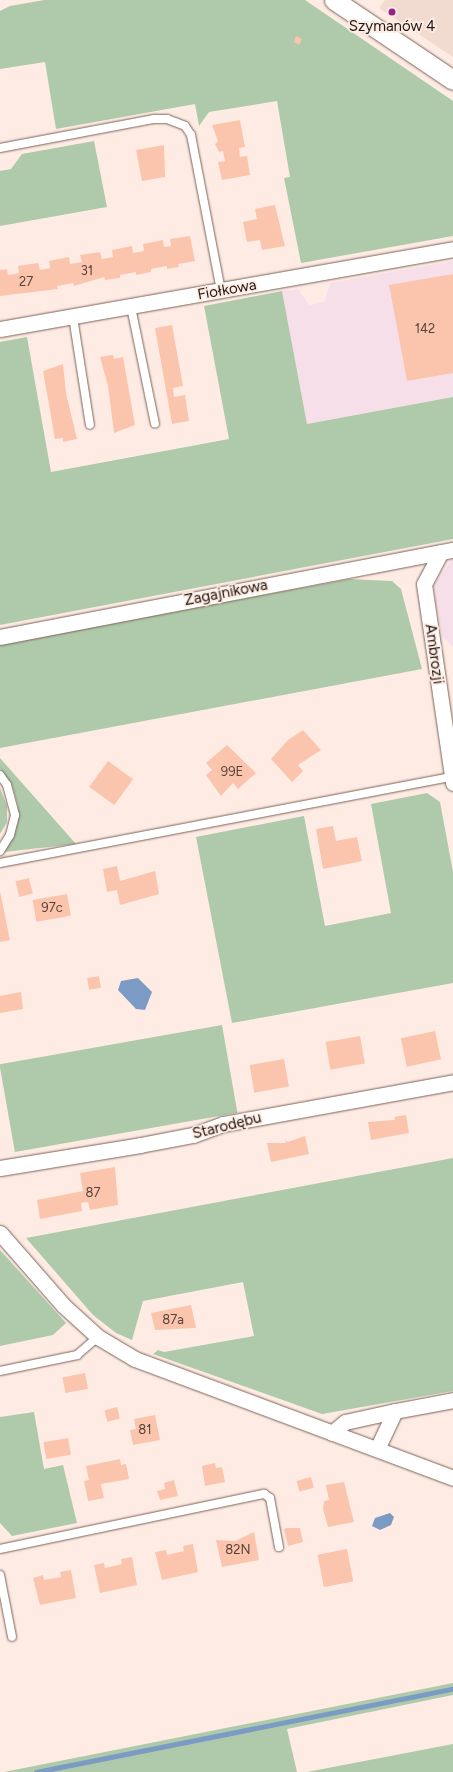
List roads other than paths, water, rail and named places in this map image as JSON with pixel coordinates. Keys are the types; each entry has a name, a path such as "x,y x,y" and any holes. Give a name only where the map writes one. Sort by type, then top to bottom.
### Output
{"street":[{"path":"334,0 453,80"},
{"name":"Fiołkowa","path":"0,329 453,249"},
{"name":"Zagajnikowa","path":"0,637 447,551"},
{"name":"Ambrozji","path":"447,551 424,584 452,780"},
{"name":"Starodębu","path":"0,1168 148,1144 193,1135 223,1124 453,1082"},
{"path":"0,1233 64,1306 98,1337 135,1359 184,1379 453,1478"},
{"path":"332,1433 345,1422 453,1400"},
{"path":"377,1449 395,1411"}],"lane":[{"path":"0,148 154,119 167,119 185,126 191,135 220,291"},
{"path":"131,306 155,424"},
{"path":"73,317 90,425"},
{"path":"0,775 7,785 15,815 10,835 0,851"},
{"path":"0,862 452,780"},
{"path":"0,1371 77,1355 98,1337"},
{"path":"0,1549 264,1494 270,1498 279,1547"},
{"path":"0,1575 12,1637"}],"water":[{"path":"138,978 152,992 145,1010 136,1009 118,990 121,981"},
{"path":"390,1513 394,1517 391,1525 380,1530 372,1526 375,1518"}],"waterway":[{"path":"36,1772 453,1689"}],"place":[{"name":"Szymanów 4","path":"392,12"}]}
